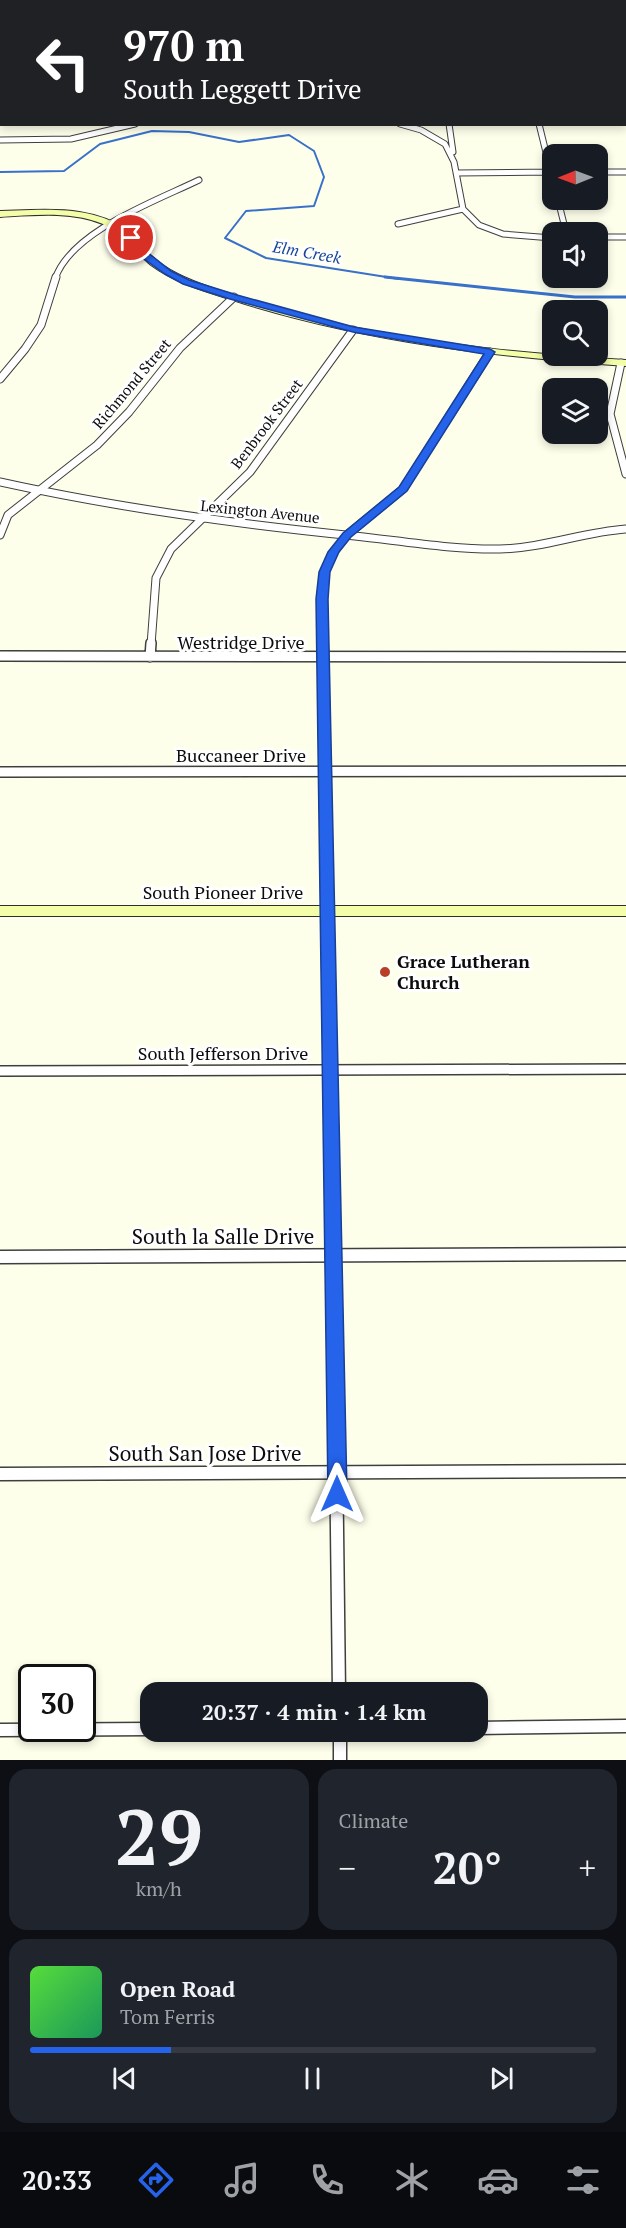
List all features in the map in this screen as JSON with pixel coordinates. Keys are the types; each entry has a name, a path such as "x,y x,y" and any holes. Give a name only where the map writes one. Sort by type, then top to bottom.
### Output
{"street":[{"path":"0,140 70,140 129,126"},
{"path":"406,126 438,137 453,154"},
{"path":"449,126 456,173 466,215 476,224 493,231 514,236 542,237"},
{"path":"540,126 544,144"},
{"path":"608,172 626,172"},
{"path":"456,173 542,174"},
{"path":"0,379 24,352 45,315 62,264 83,242 199,180"},
{"path":"398,224 463,209"},
{"path":"0,214 70,214 97,220 131,238 143,254 168,273 186,282 353,330 490,352 623,363 610,414 626,474"},
{"path":"608,237 626,237"},
{"name":"Richmond Street","path":"0,535 8,515 97,445 129,412 180,348 234,297"},
{"name":"Benbrook Street","path":"150,657 156,578 171,549 250,472 353,330"},
{"path":"339,1682 335,1256 322,599 324,572 334,552 347,535 403,489 490,352"},
{"name":"Lexington Avenue","path":"0,482 100,504 200,519 508,549 560,542 591,533 626,529"},
{"name":"Westridge Drive","path":"0,656 626,657"},
{"name":"Buccaneer Drive","path":"0,772 626,771"},
{"name":"South Pioneer Drive","path":"0,911 626,911"},
{"name":"South Jefferson Drive","path":"0,1071 626,1069"},
{"name":"South la Salle Drive","path":"0,1257 626,1254"},
{"name":"South San Jose Drive","path":"0,1474 626,1471"},
{"path":"488,1728 626,1726"},
{"path":"0,1730 140,1729"},
{"path":"340,1742 340,1760"}],"waterway":[{"name":"Elm Creek","path":"0,172 64,171 100,144 152,131 189,132 239,142 289,135 314,151 324,177 314,206 246,211 225,238 266,258 389,277"},
{"name":"Elm Creek","path":"385,277 389,277"},
{"name":"Elm Creek","path":"389,277 575,297 626,297"},
{"name":"Elm Creek","path":"389,277 399,279"}],"place":[{"name":"Grace Lutheran Church","path":"385,972"}],"route":[{"path":"131,238 143,254 168,273 186,282 311,320 353,330 490,352 403,489 347,535 334,552 324,572 322,599 335,1256 337,1494"}]}
